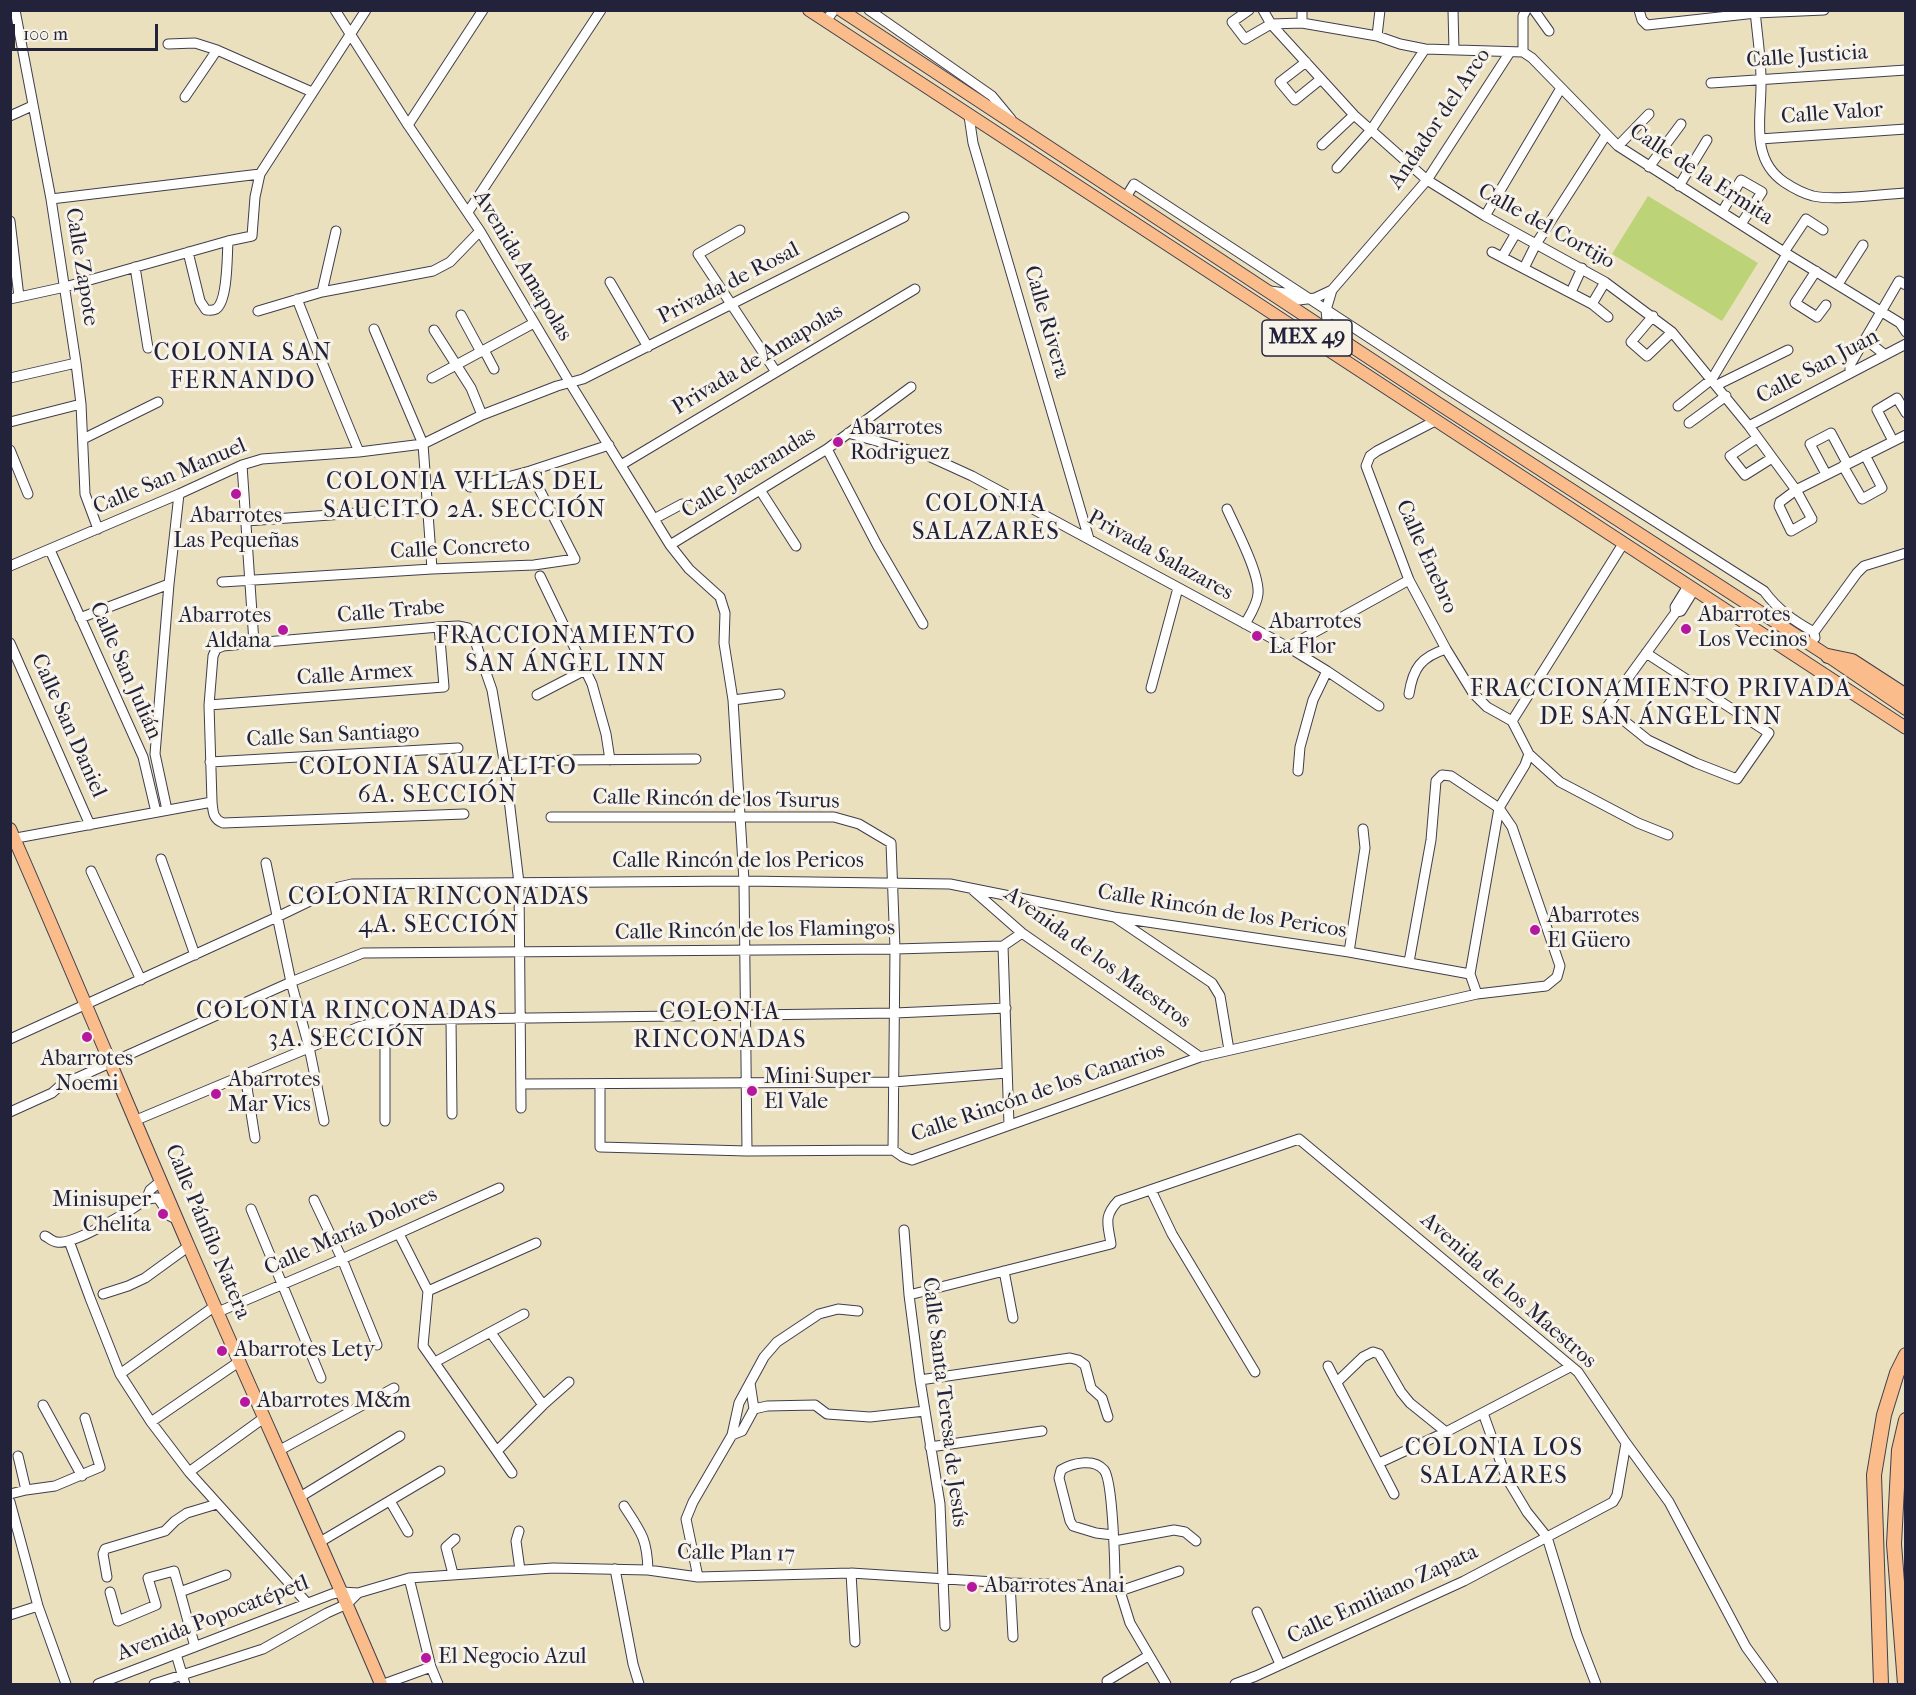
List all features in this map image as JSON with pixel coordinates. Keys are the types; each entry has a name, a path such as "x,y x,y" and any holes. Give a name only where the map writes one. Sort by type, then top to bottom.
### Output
{"highway":[{"path":"1822,653 1852,661 1905,696"},
{"path":"1881,1684 1874,1475 1884,1414 1905,1355"},
{"path":"1905,1420 1899,1450 1894,1545 1905,1660 1905,1684"}],"main road":[{"name":"MEX 49","path":"809,10 1905,728"},
{"name":"MEX 49","path":"841,10 1774,621 1905,710"},
{"path":"1117,213 1126,197"},
{"path":"1260,307 1270,291"},
{"name":"Calle Pánfilo Natera","path":"12,836 111,1062 134,1121 383,1684"}],"street":[{"name":"Calle Zapote","path":"15,10 51,199 76,363 81,404 85,494 98,529"},
{"name":"Avenida Amapolas","path":"335,10 408,125 480,231 670,545 689,569 702,578 720,597 725,613 724,643 733,700 744,881 747,1150"},
{"path":"10,221 15,298 252,236 255,197 260,174 366,10"},
{"path":"408,125 483,10"},
{"path":"468,212 601,10"},
{"path":"826,21 834,10"},
{"path":"869,10 992,96 1017,126"},
{"path":"1249,10 1232,22 1245,39 1271,24 1302,23 1377,36 1425,49 1510,52 1523,52 1523,16 1526,10"},
{"name":"Calle del Cortijo","path":"1263,10 1271,24 1354,115 1427,180 1485,216 1605,282 1672,332 1726,396 1796,490 1812,519 1791,531 1779,506 1780,502 1796,490"},
{"path":"1302,10 1302,23"},
{"path":"1377,36 1380,10"},
{"path":"1453,10 1454,50"},
{"path":"1534,10 1549,31"},
{"path":"1639,10 1647,26 1756,12 1824,10"},
{"path":"1756,12 1761,79 1760,139 1762,157 1767,167 1775,176 1794,189 1814,196 1905,193"},
{"path":"168,44 195,43 217,50 312,92"},
{"path":"1337,168 1371,130 1425,49"},
{"path":"185,97 217,50"},
{"name":"Andador del Arco","path":"1328,330 1326,310 1332,290 1427,180 1510,52"},
{"name":"Calle de la Ermita","path":"1523,52 1532,58 1618,146 1785,253 1904,324"},
{"path":"1306,62 1280,82 1295,100 1321,79"},
{"name":"Calle Justicia","path":"1711,83 1905,70"},
{"path":"1485,216 1562,88"},
{"path":"10,116 32,106"},
{"path":"1618,146 1649,114"},
{"path":"1322,145 1354,115"},
{"name":"Calle Rivera","path":"969,116 973,143 1089,538"},
{"path":"1649,167 1681,124"},
{"name":"Calle Valor","path":"1760,139 1905,129"},
{"path":"1524,268 1536,244 1606,135"},
{"path":"1679,186 1707,140"},
{"path":"51,199 260,174"},
{"path":"1722,212 1741,180 1762,192 1741,224"},
{"path":"1126,197 1134,184 1486,414 1764,591 1774,605 1788,617 1814,633 1822,653"},
{"path":"1157,217 1166,204"},
{"name":"Privada de Rosal","path":"482,415 583,380 904,217"},
{"path":"1714,382 1806,219 1823,230"},
{"path":"740,230 698,254 776,372"},
{"path":"322,292 336,231"},
{"path":"258,311 322,292 434,271 450,262 480,231"},
{"path":"1502,257 1516,233"},
{"path":"1207,250 1216,237"},
{"path":"188,252 200,301 206,310 216,309 223,299 228,241"},
{"path":"1838,284 1863,244"},
{"path":"1492,252 1571,292 1592,304 1608,317"},
{"path":"135,267 148,348"},
{"path":"1571,292 1582,268"},
{"path":"1816,271 1795,303 1817,317 1826,305"},
{"path":"1850,371 1850,365 1899,281 1905,285"},
{"path":"610,282 648,347"},
{"path":"1592,304 1605,282"},
{"name":"Privada de Amapolas","path":"621,465 915,289"},
{"name":"Andador del Arco","path":"1310,299 1332,290"},
{"path":"1270,291 1285,293 1299,300 1310,299"},
{"path":"297,299 359,452"},
{"path":"461,315 494,369"},
{"path":"1653,316 1631,342 1647,356 1672,332"},
{"path":"432,378 534,323"},
{"path":"374,329 423,444 432,569"},
{"path":"434,330 471,388 482,415"},
{"path":"1865,339 1884,354"},
{"name":"Calle San Juan","path":"1749,426 1905,344"},
{"path":"1678,406 1714,382 1788,350"},
{"path":"10,378 76,363"},
{"name":"Calle Jacarandas","path":"670,545 827,449 911,387"},
{"path":"1440,404 1449,390"},
{"path":"1691,396 1704,412"},
{"path":"1689,423 1726,396"},
{"path":"1893,441 1877,410 1897,398 1905,413"},
{"path":"83,439 158,402"},
{"path":"10,422 81,404"},
{"path":"1477,428 1486,414"},
{"name":"Calle San Manuel","path":"10,566 242,465 262,459 359,452 423,444 482,415"},
{"name":"Calle Enebro","path":"1436,421 1377,451 1370,456 1366,466 1409,580 1446,649 1473,693 1487,707 1512,721"},
{"name":"Privada Salazares","path":"848,433 927,455 972,476 1288,647 1379,706"},
{"path":"1827,474 1810,444 1831,433 1862,499 1882,488 1865,455"},
{"path":"1796,490 1905,435"},
{"path":"1757,438 1730,456 1745,475 1772,458"},
{"path":"470,487 530,471 609,445"},
{"path":"827,449 877,545 923,624"},
{"path":"10,450 28,495"},
{"path":"242,465 254,643"},
{"name":"Calle Concreto","path":"222,582 534,565 575,559 530,471"},
{"path":"760,490 796,546"},
{"path":"167,810 155,754 179,494"},
{"path":"654,519 682,504"},
{"path":"246,521 428,508"},
{"path":"1227,509 1256,578 1258,593 1245,624"},
{"path":"1623,544 1512,721 1529,754 1560,782 1638,823 1668,835"},
{"name":"Calle San Julián","path":"50,549 143,758 156,812"},
{"path":"1814,633 1864,566 1905,553"},
{"path":"540,576 592,684 606,734 610,760"},
{"path":"1288,647 1409,580"},
{"path":"80,618 169,584"},
{"path":"1151,688 1178,588"},
{"path":"1646,653 1769,733 1737,778 1696,763 1648,740 1607,707 1691,588"},
{"path":"1774,605 1774,621"},
{"name":"Calle Trabe","path":"209,705 213,656 216,649 223,646 440,627 468,628 492,690 505,766 519,883 521,1108"},
{"name":"Calle Armex","path":"209,705 444,687 440,627"},
{"name":"Calle San Daniel","path":"10,643 90,825"},
{"path":"1409,694 1411,681 1418,664 1432,653 1446,649"},
{"path":"537,695 585,670"},
{"path":"1298,771 1300,747 1313,700 1328,671"},
{"path":"733,700 780,694"},
{"path":"209,705 212,802 217,821 223,823 464,814"},
{"name":"Calle San Santiago","path":"210,762 458,748"},
{"path":"143,758 155,754"},
{"path":"1477,994 1470,974 1499,808 1525,765 1529,754"},
{"path":"505,766 563,760 696,759"},
{"path":"1409,962 1431,840 1436,782 1442,775 1450,776 1499,808"},
{"path":"12,836 90,825 212,802"},
{"name":"Calle Rincón de los Canarios","path":"600,1084 600,1147 893,1150 912,1160 1200,1057 1477,994 1546,986 1557,977 1560,966 1512,827 1499,808"},
{"name":"Calle Rincón de los Tsurus","path":"551,817 834,817 859,824 891,843 894,882"},
{"path":"1349,952 1365,848 1363,829"},
{"path":"161,859 195,955"},
{"path":"266,863 324,1121"},
{"path":"91,871 141,980"},
{"name":"Calle Rincón de los Pericos","path":"10,1039 339,887 352,884 744,881 950,884 1114,916 1349,952 1470,974"},
{"path":"893,1150 894,882"},
{"name":"Avenida de los Maestros","path":"972,890 1022,933 1200,1057"},
{"path":"1114,916 1212,983 1220,996 1230,1050"},
{"path":"1009,1125 1003,946 1022,933"},
{"name":"Calle Rincón de los Flamingos","path":"10,1112 52,1093 61,1084 291,982 363,953 745,951 1003,946"},
{"path":"134,1121 361,1026 385,1020 746,1016 1006,1008"},
{"path":"451,1019 452,1114"},
{"path":"385,1020 385,1121"},
{"path":"521,1084 894,1082 1007,1073"},
{"path":"245,1075 255,1138"},
{"name":"Avenida de los Maestros","path":"1151,1190 1299,1139 1578,1372 1669,1502 1746,1647 1773,1684"},
{"path":"146,1200 150,1190 162,1184"},
{"name":"Calle María Dolores","path":"120,1374 217,1309 342,1259 499,1188"},
{"path":"909,1295 1111,1244 1107,1218 1111,1209 1118,1201 1151,1190 1172,1234 1255,1372"},
{"path":"45,1236 55,1242 69,1241 121,1216 146,1200 158,1198 170,1216 178,1220"},
{"path":"314,1200 342,1259 377,1345"},
{"path":"251,1209 321,1378"},
{"name":"Calle Santa Teresa de Jesús","path":"904,1230 909,1295 920,1380 940,1504 945,1626"},
{"path":"399,1234 428,1292 423,1346 512,1473"},
{"path":"69,1241 120,1374 151,1422 189,1472 307,1603"},
{"path":"428,1292 536,1243"},
{"path":"103,1294 144,1278 189,1246"},
{"path":"1004,1271 1013,1318"},
{"path":"698,1577 686,1519 693,1502 732,1435 739,1402 764,1357 777,1342 819,1314 838,1309 858,1311"},
{"path":"435,1362 524,1314"},
{"path":"491,1333 543,1405"},
{"path":"1337,1382 1362,1357 1373,1352 1379,1354 1410,1403 1446,1432"},
{"path":"920,1380 1070,1358 1078,1359 1084,1365 1092,1388 1102,1398 1108,1417"},
{"path":"151,1422 240,1362"},
{"path":"1328,1366 1394,1494"},
{"path":"1379,1464 1446,1432 1570,1367"},
{"path":"497,1451 569,1382"},
{"path":"732,1435 742,1431 754,1409 750,1383"},
{"path":"280,1450 394,1388"},
{"path":"754,1409 767,1406 815,1405 826,1414 870,1417 925,1411"},
{"path":"43,1406 82,1476"},
{"path":"1483,1413 1506,1477 1527,1512 1547,1537 1577,1635 1596,1684"},
{"path":"189,1472 265,1417"},
{"path":"10,1494 56,1486 100,1467 85,1418"},
{"path":"930,1447 1042,1431"},
{"path":"300,1497 400,1436"},
{"name":"Calle Emiliano Zapata","path":"1235,1684 1464,1581 1613,1502 1617,1495 1626,1443"},
{"path":"18,1456 26,1490"},
{"path":"1166,1684 1130,1623 1118,1588 1113,1538 1109,1478 1104,1468 1093,1463 1071,1464 1061,1470 1059,1478 1073,1526 1113,1538 1174,1530 1185,1532 1196,1541"},
{"path":"320,1542 440,1471"},
{"path":"390,1501 408,1532"},
{"path":"10,1502 38,1606 66,1684"},
{"path":"107,1577 103,1554 105,1549 165,1531 187,1513 217,1503"},
{"path":"624,1506 642,1533 647,1548 648,1570"},
{"path":"519,1531 516,1541 520,1570"},
{"path":"453,1574 446,1547 454,1539"},
{"name":"Calle Plan 17","path":"342,1592 358,1593 409,1578 552,1568 648,1570 698,1577 851,1573 1118,1588"},
{"path":"615,1569 639,1684"},
{"path":"110,1592 118,1621 156,1605 148,1578 174,1571 195,1647"},
{"path":"1118,1588 1179,1571"},
{"path":"851,1573 855,1642"},
{"path":"180,1592 226,1575"},
{"path":"409,1578 431,1667 438,1684"},
{"path":"1010,1583 1013,1637"},
{"name":"Avenida Popocatépetl","path":"99,1684 307,1603 342,1592"},
{"name":"Calle Plan 17","path":"347,1604 358,1593"},
{"path":"321,1599 327,1613"},
{"name":"Avenida Popocatépetl","path":"154,1684 184,1680 263,1649 347,1604"},
{"path":"10,1615 38,1606"},
{"path":"1257,1612 1281,1664"},
{"path":"176,1654 184,1680"},
{"path":"1107,1681 1148,1656"},
{"path":"383,1684 431,1667"}],"green space":[{"path":"1648,196 1758,263 1722,321 1612,254"}],"place":[{"name":"Abarrotes Rodriguez","path":"838,442"},
{"name":"Abarrotes Las Pequeñas","path":"236,494"},
{"name":"Abarrotes Los Vecinos","path":"1686,629"},
{"name":"Abarrotes Aldana","path":"283,630"},
{"name":"Abarrotes La Flor","path":"1257,636"},
{"name":"Abarrotes El Güero","path":"1535,930"},
{"name":"Abarrotes Noemi","path":"87,1037"},
{"name":"Mini Super El Vale","path":"752,1091"},
{"name":"Abarrotes Mar Vics","path":"216,1094"},
{"name":"Minisuper Chelita","path":"163,1214"},
{"name":"Abarrotes Lety","path":"222,1351"},
{"name":"Abarrotes M&m","path":"245,1402"},
{"name":"Abarrotes Anai","path":"972,1587"},
{"name":"El Negocio Azul","path":"426,1658"}],"district":[{"name":"COLONIA SAN FERNANDO","path":"243,368"},
{"name":"COLONIA VILLAS DEL SAUCITO 2A. SECCIÓN","path":"465,497"},
{"name":"COLONIA SALAZARES","path":"986,519"},
{"name":"FRACCIONAMIENTO SAN ÁNGEL INN","path":"566,651"},
{"name":"FRACCIONAMIENTO PRIVADA DE SAN ÁNGEL INN","path":"1661,704"},
{"name":"COLONIA SAUZALITO 6A. SECCIÓN","path":"438,782"},
{"name":"COLONIA RINCONADAS 4A. SECCIÓN","path":"439,912"},
{"name":"COLONIA RINCONADAS 3A. SECCIÓN","path":"347,1026"},
{"name":"COLONIA RINCONADAS","path":"720,1027"},
{"name":"COLONIA LOS SALAZARES","path":"1494,1463"}]}
